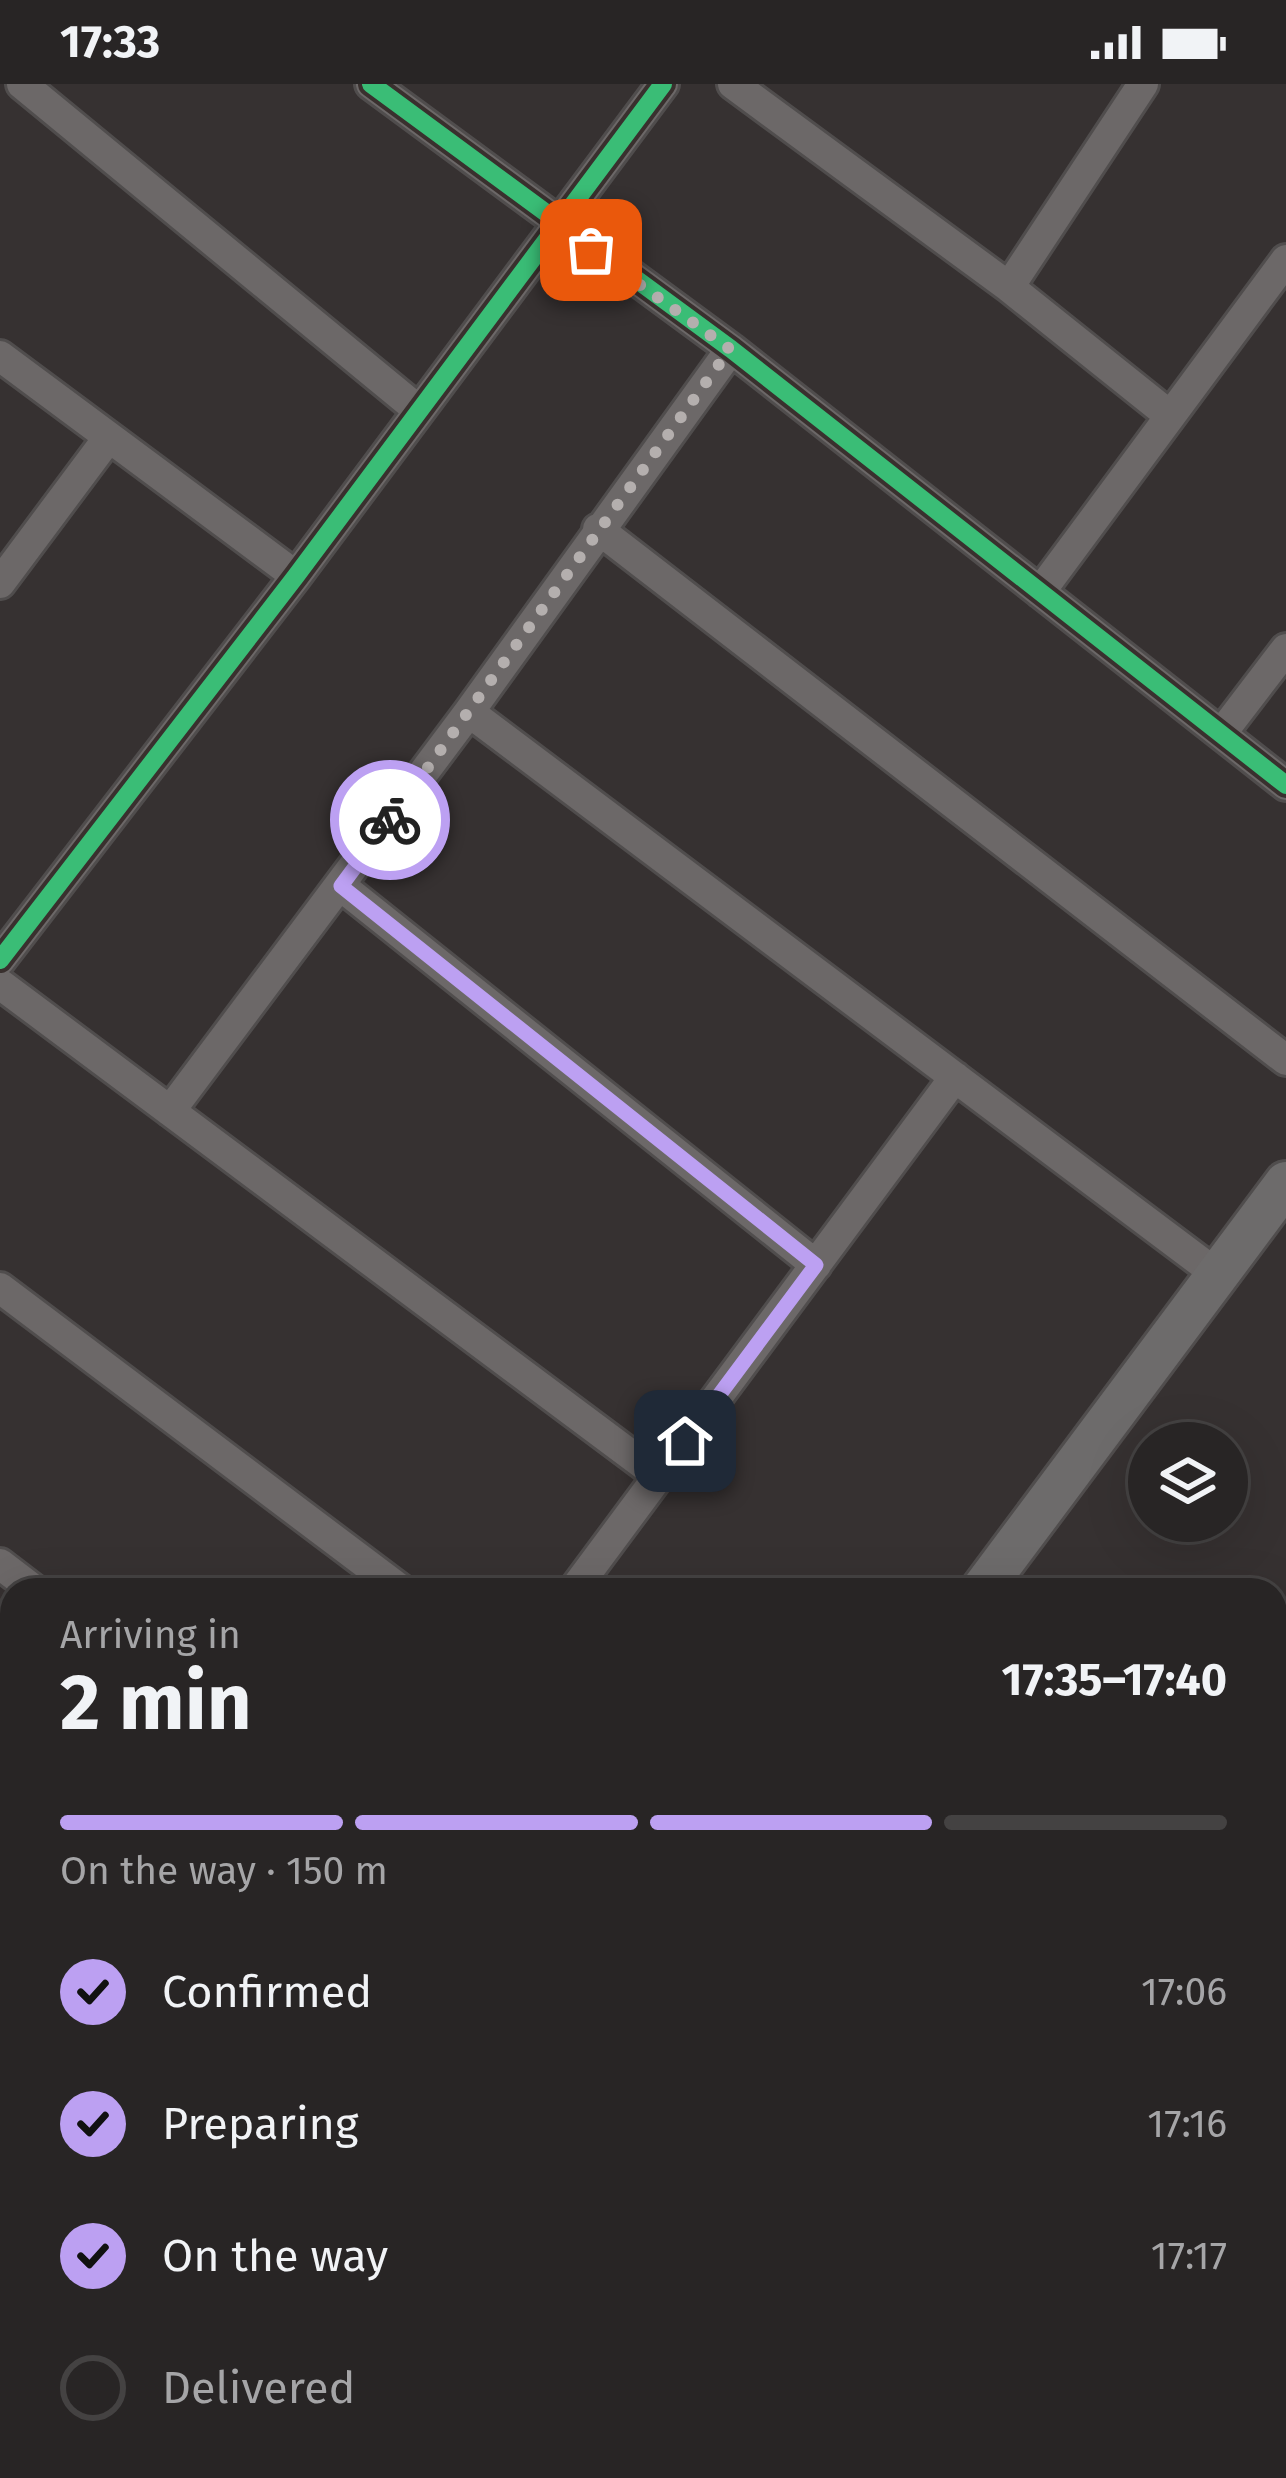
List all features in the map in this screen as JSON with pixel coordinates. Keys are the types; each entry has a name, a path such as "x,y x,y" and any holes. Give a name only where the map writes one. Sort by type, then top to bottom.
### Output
{"street":[{"path":"22,84 417,409"},
{"path":"371,84 730,349 1286,785"},
{"path":"0,960 296,576 663,84"},
{"path":"733,84 1010,287 1169,415"},
{"path":"1010,287 1128,91"},
{"path":"1040,592 1286,260"},
{"path":"170,1111 469,712 730,349"},
{"path":"0,356 296,576"},
{"path":"0,583 110,437"},
{"path":"598,529 1286,1060"},
{"path":"1221,734 1286,649"},
{"path":"469,712 1218,1275"},
{"path":"341,886 816,1265"},
{"path":"0,984 659,1476"},
{"path":"583,1578 955,1078"},
{"path":"991,1578 1286,1184"},
{"path":"0,1288 385,1578"}],"cycle path":[{"path":"371,84 731,349 1286,785"},
{"path":"0,960 296,576 663,84"}],"way so far":[{"path":"390,820 730,349 591,250"}],"route":[{"path":"390,820 341,886 816,1265 685,1441"}]}
